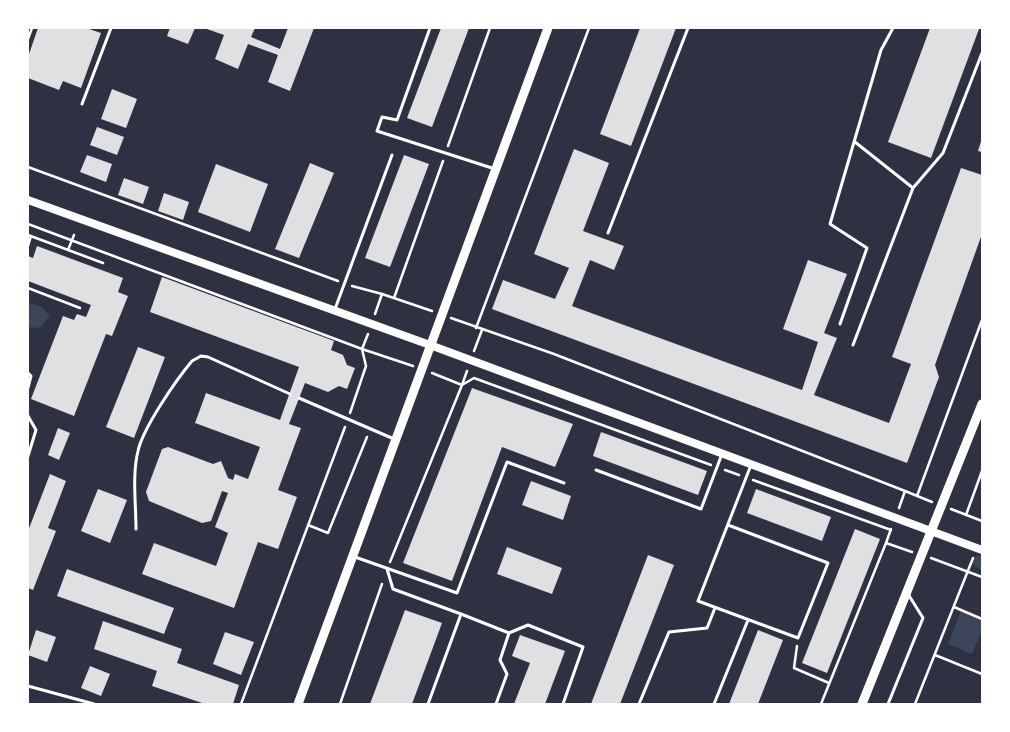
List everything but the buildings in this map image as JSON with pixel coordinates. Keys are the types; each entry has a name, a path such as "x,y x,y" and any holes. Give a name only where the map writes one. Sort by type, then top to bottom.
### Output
{"main road":[{"path":"298,704 548,28"},
{"path":"862,704 982,404"}],"street":[{"path":"28,200 722,453 931,531 979,552"}],"lane":[{"path":"82,104 111,28"},
{"path":"430,28 397,120 382,117 377,131 496,170"},
{"path":"608,233 688,28"},
{"path":"840,324 868,248 830,224 881,50 893,28"},
{"path":"853,345 913,188 943,154 982,53"},
{"path":"855,142 913,188"},
{"path":"334,310 392,155"},
{"path":"136,529 136,462 140,445 146,431 192,361 201,356 208,358 290,394"},
{"path":"28,374 31,376 28,388"},
{"path":"299,398 395,440"},
{"path":"28,416 36,430 28,456"},
{"path":"596,470 701,509 722,453"},
{"path":"352,556 457,593 507,462 564,483"},
{"path":"728,525 828,563 798,638 698,601 751,464"},
{"path":"387,568 393,589 509,633 528,625 584,647 563,704"},
{"path":"888,704 923,618 907,592"},
{"path":"639,704 668,632 707,628 716,608"},
{"path":"428,704 460,614"},
{"path":"714,704 748,620"},
{"path":"496,704 507,674 500,660 509,633"},
{"path":"28,686 94,704"}],"path":[{"path":"28,39 32,28"},
{"path":"394,298 490,28"},
{"path":"476,328 589,28"},
{"path":"28,167 344,283 394,298 563,357 905,491"},
{"path":"28,224 462,385"},
{"path":"68,250 74,235"},
{"path":"28,246 29,236 103,263"},
{"path":"28,288 80,308"},
{"path":"241,704 348,419 366,366 362,349 382,294"},
{"path":"916,497 982,320"},
{"path":"340,704 387,568 462,385 482,330"},
{"path":"462,385 474,378 891,530"},
{"path":"345,426 353,429"},
{"path":"308,525 328,533 368,436 360,432"},
{"path":"966,515 982,471"},
{"path":"821,704 886,543"},
{"path":"915,704 954,607 979,552"},
{"path":"954,607 982,618"},
{"path":"798,638 794,668 829,683"},
{"path":"935,655 982,674"}],"shaded area":[{"path":"28,303 40,306 50,315 40,328 28,327"},
{"path":"978,555 982,557 982,571 972,563 972,559"},
{"path":"961,611 982,621 982,630 972,654 948,644"}]}
